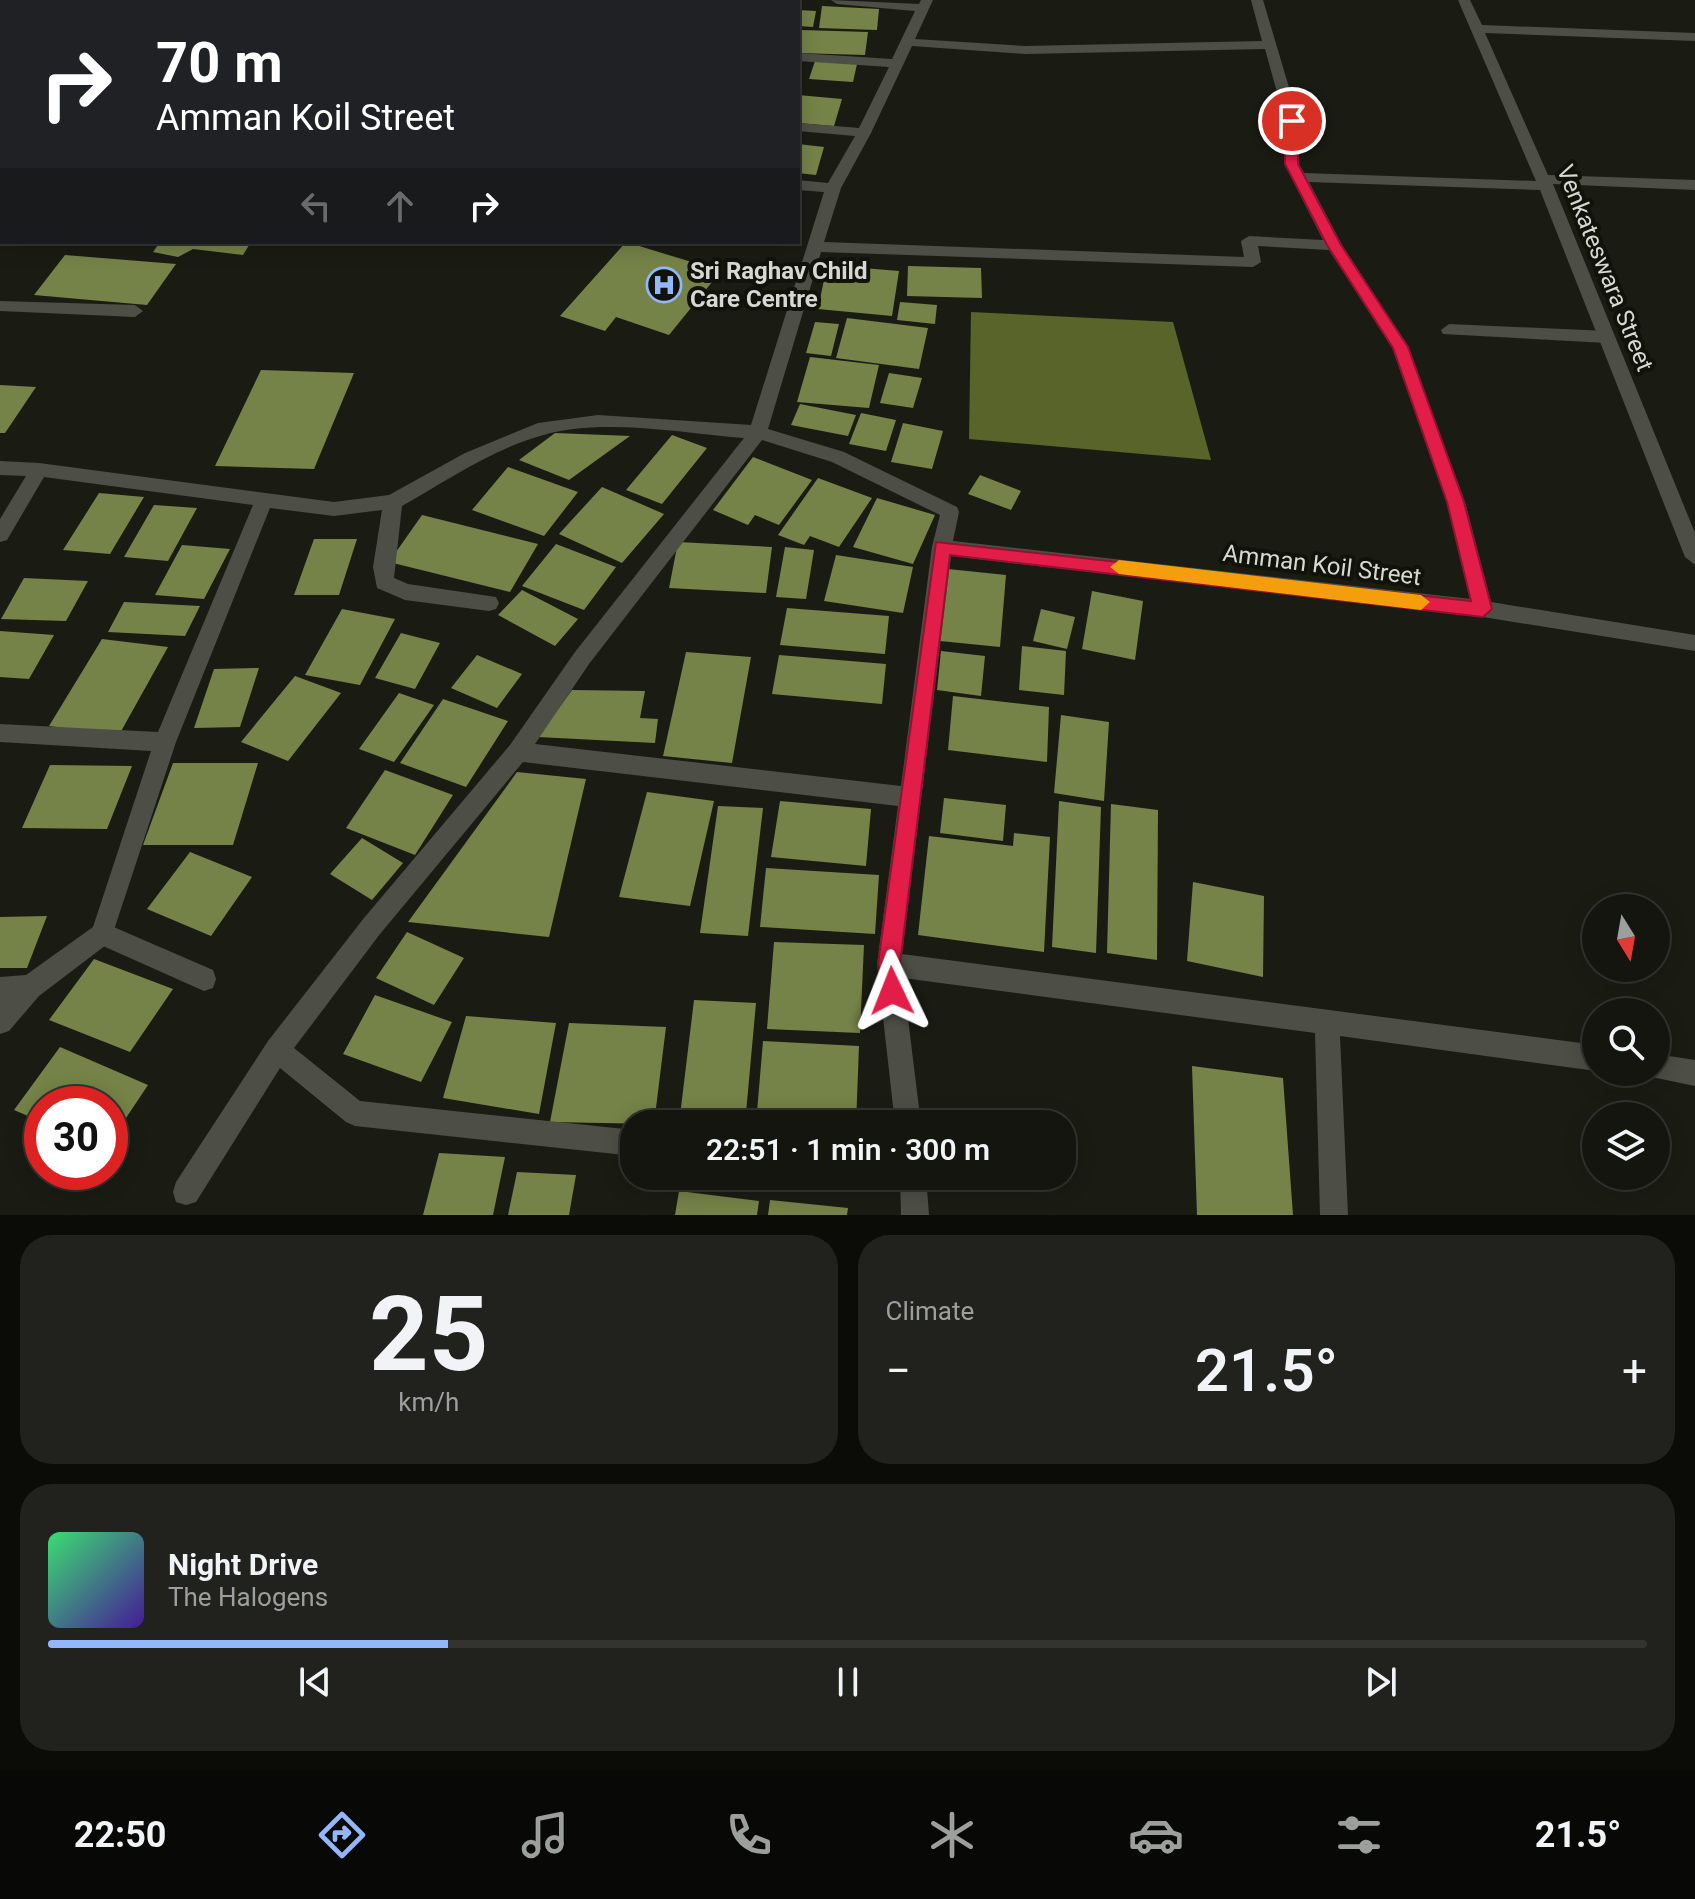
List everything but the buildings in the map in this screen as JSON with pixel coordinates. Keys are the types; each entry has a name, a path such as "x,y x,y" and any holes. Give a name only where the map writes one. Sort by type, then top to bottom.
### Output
{"street":[{"path":"186,1192 277,1050 372,926 518,752 582,658 758,432 833,188 864,133 924,4 837,0"},
{"path":"1257,0 1292,121 1292,164 1334,245 1400,347 1456,502 1483,609"},
{"name":"Venkateswara Street","path":"1464,0 1544,182 1695,557"},
{"path":"1476,29 1695,37"},
{"path":"907,42 1025,50 1270,45"},
{"path":"800,57 898,63"},
{"path":"800,127 864,133"},
{"path":"1298,177 1695,185"},
{"path":"800,185 833,188"},
{"path":"814,247 1253,262 1249,241 1334,245"},
{"path":"0,306 135,311"},
{"path":"1449,330 1607,337"},
{"path":"0,468 39,470 334,509 393,502 471,458 538,429 598,421 758,432 838,457 950,512 942,547 908,797 889,964 906,1110"},
{"path":"0,535 39,470"},
{"path":"0,1022 30,987 102,934 165,742 265,498"},
{"path":"393,502 383,567 384,582 405,592 489,603"},
{"name":"Amman Koil Street","path":"942,547 1483,609 1695,643"},
{"path":"0,733 165,742"},
{"path":"518,752 908,797"},
{"path":"102,934 204,979"},
{"path":"889,964 1582,1056"},
{"path":"0,989 30,987"},
{"path":"1327,1020 1334,1215"},
{"path":"277,1050 355,1113 620,1141"},
{"path":"1670,1069 1695,1073"},
{"path":"914,1190 915,1215"}],"shaded area":[{"path":"971,312 1173,322 1211,460 969,439"}],"slow traffic":[{"path":"1119,567 1421,602"}],"place":[{"name":"Sri Raghav Child Care Centre","path":"664,285"}],"route":[{"path":"892,991 889,964 942,547 1483,609 1456,502 1400,347 1334,245 1292,164 1292,121"}]}
